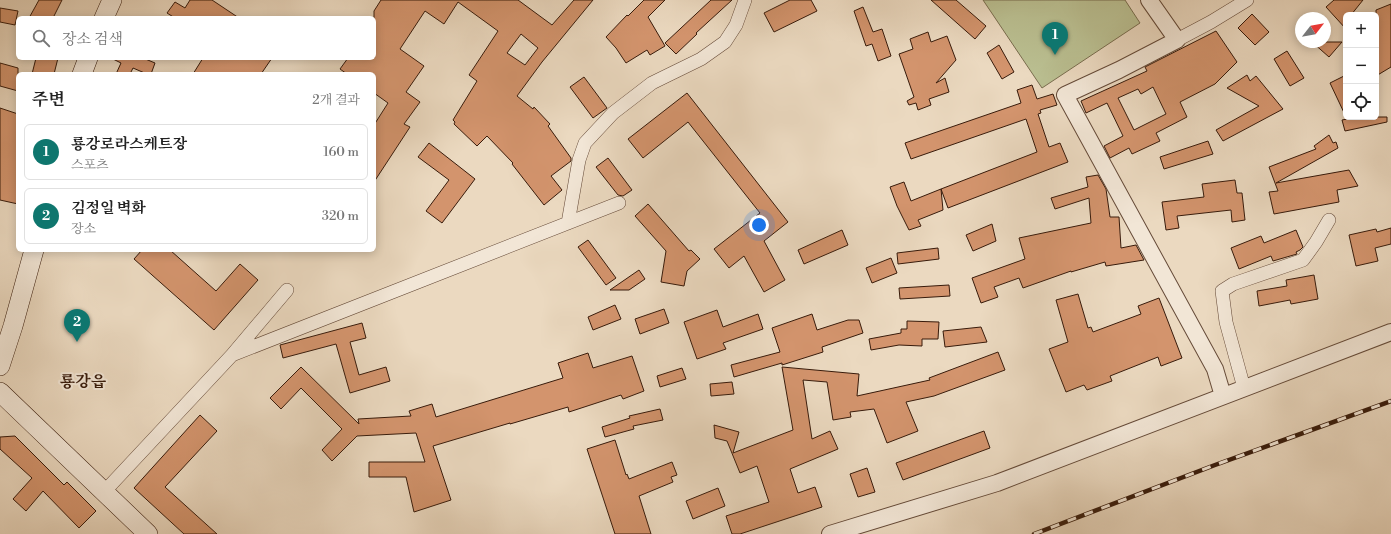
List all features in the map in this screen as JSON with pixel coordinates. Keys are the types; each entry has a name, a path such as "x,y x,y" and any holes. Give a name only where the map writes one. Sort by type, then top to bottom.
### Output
{"main road":[{"path":"105,16 112,0"},
{"path":"83,72 87,60"},
{"path":"0,366 13,326 33,252"},
{"path":"0,392 148,534"}],"street":[{"path":"568,223 579,160 585,143 614,113 652,83 701,59 725,42 736,25 745,0"},
{"path":"1149,0 1177,40"},
{"path":"1223,396 1215,369 1065,94 1119,70 1211,22 1247,0"},
{"path":"232,355 619,203"},
{"path":"1244,388 1226,322 1222,291 1233,284 1303,260 1329,220"},
{"path":"104,492 232,355 287,290"},
{"path":"830,534 997,483 1391,332"}],"green space":[{"path":"983,0 1125,0 1140,23 1042,88"}],"building":[{"path":"39,0 62,0 54,16 30,16"},
{"path":"190,0 212,0 236,16 172,16 167,13 175,2 185,8"},
{"path":"381,0 518,0 552,25 574,0 593,0 542,62 517,96 533,109 534,107 550,124 548,126 571,158 571,161 551,176 562,190 544,205 512,164 513,163 487,136 477,146 454,124 455,122 453,120 477,81 469,75 498,31 458,2 444,24 425,11 400,49 424,66 406,92 420,102 404,124 410,127 376,179 376,122 388,103 376,94 376,72 344,72 340,69 347,60 376,60 376,16 374,16 374,11","holes":["521,34 538,48 525,65 507,53"]},
{"path":"644,0 665,0 648,17 665,46 650,55 647,50 626,63 616,48 606,37"},
{"path":"711,0 732,0 696,33 697,34 676,54 665,43"},
{"path":"790,0 811,0 817,11 774,32 764,13"},
{"path":"931,0 956,0 986,26 975,39"},
{"path":"1334,0 1363,0 1353,12 1343,12 1343,26 1326,7"},
{"path":"1391,4 1391,67 1379,74 1379,12 1376,12 1376,10"},
{"path":"863,7 873,32 882,29 891,56 878,61 872,44 866,46 854,11"},
{"path":"0,8 18,11 15,25 0,22"},
{"path":"1252,14 1269,32 1255,45 1238,28"},
{"path":"1216,31 1237,62 1215,84 1180,102 1187,117 1156,133 1160,141 1132,154 1129,148 1110,158 1104,146 1123,136 1107,103 1086,113 1081,101 1147,71 1145,67","holes":["1153,87 1166,114 1134,130 1118,98 1138,89 1141,94"]},
{"path":"928,32 931,42 947,36 956,60 936,83 945,78 949,92 929,99 931,105 918,110 916,103 909,105 907,101 914,97 899,54 913,49 910,39"},
{"path":"1331,42 1342,42 1329,57 1319,48 1331,48"},
{"path":"999,45 1014,72 1002,79 987,53"},
{"path":"1287,51 1304,78 1290,86 1274,59"},
{"path":"36,60 58,60 54,72 32,72"},
{"path":"115,60 148,60 155,63 152,72 142,72 133,68 131,72 117,72 121,63"},
{"path":"202,60 271,60 262,72 194,72"},
{"path":"0,63 18,68 18,72 16,72 16,90 0,86"},
{"path":"1247,75 1250,81 1256,76 1283,109 1223,141 1216,130 1259,106 1227,88"},
{"path":"1343,76 1343,111 1330,83"},
{"path":"584,77 607,108 593,118 570,87"},
{"path":"1032,85 1037,99 1053,94 1057,105 1040,110 1041,113 1038,114 1049,147 1060,143 1068,162 948,208 941,189 1037,152 1026,119 911,159 905,143 1021,103 1017,90"},
{"path":"687,93 788,222 764,241 785,280 764,292 744,256 729,268 714,249 760,213 688,122 643,158 628,139"},
{"path":"0,108 16,113 16,204 0,200"},
{"path":"1379,117 1387,117 1387,122 1345,131 1342,120 1379,120"},
{"path":"1329,135 1333,143 1336,142 1338,148 1276,183 1349,170 1358,186 1337,190 1339,202 1274,214 1269,192 1278,191 1269,167 1316,149 1314,146"},
{"path":"1208,141 1213,154 1164,169 1160,157"},
{"path":"429,143 475,179 442,223 426,211 449,180 418,157"},
{"path":"608,158 632,190 623,196 618,195 596,167"},
{"path":"1098,175 1106,189 1110,217 1119,217 1121,248 1136,245 1144,260 1106,266 1105,262 1071,271 1023,288 1019,278 994,287 998,297 981,303 972,278 1025,259 1019,238 1091,223 1089,198 1055,209 1051,198 1088,187 1086,177"},
{"path":"1235,180 1237,193 1242,193 1245,220 1232,222 1231,210 1177,216 1179,228 1166,230 1162,202 1204,197 1202,184"},
{"path":"904,182 911,201 941,189 943,210 918,220 921,226 909,230 897,206 890,187"},
{"path":"648,204 689,251 691,250 700,259 687,271 684,286 661,282 666,251 635,216"},
{"path":"992,224 996,241 973,251 966,235"},
{"path":"1391,228 1391,244 1375,248 1378,261 1356,266 1349,235 1376,229 1377,232"},
{"path":"842,230 848,245 804,264 798,250"},
{"path":"1296,230 1303,247 1296,252 1297,254 1273,261 1271,256 1239,269 1231,248 1261,236 1264,243"},
{"path":"588,240 616,278 606,285 578,247"},
{"path":"938,248 939,259 898,264 897,253"},
{"path":"140,252 172,252 216,291 240,264 258,280 214,330 134,259"},
{"path":"891,258 897,273 872,283 866,268"},
{"path":"639,270 645,279 629,290 610,290"},
{"path":"1314,275 1318,299 1291,304 1290,300 1259,306 1257,291 1287,286 1286,280"},
{"path":"949,285 950,296 900,299 899,288"},
{"path":"1078,294 1088,328 1091,327 1093,332 1141,314 1138,306 1159,298 1182,358 1161,366 1158,357 1110,376 1112,381 1087,390 1084,385 1066,392 1049,349 1068,342 1056,300"},
{"path":"615,305 621,319 593,330 588,317"},
{"path":"664,309 669,323 640,334 635,319"},
{"path":"717,310 723,327 758,314 763,329 723,343 726,349 697,359 684,322"},
{"path":"812,314 817,330 848,320 859,320 863,333 822,347 823,352 782,365 782,363 734,377 731,365 780,352 772,328"},
{"path":"907,321 939,322 938,339 922,339 922,346 899,345 871,350 869,339 901,333 901,329 907,329"},
{"path":"362,323 366,338 350,342 359,375 386,367 390,381 350,393 336,344 283,358 280,345"},
{"path":"981,327 987,342 945,347 943,331"},
{"path":"998,352 1005,370 934,396 906,402 918,431 887,443 874,409 850,412 851,417 833,420 827,382 803,380 812,439 830,431 838,449 790,469 798,493 815,487 822,507 740,534 732,534 726,516 769,502 757,466 740,473 727,441 715,438 714,425 739,432 733,453 793,430 782,367 859,374 857,396 930,380 929,378"},
{"path":"588,353 593,368 632,356 644,391 623,399 621,395 569,412 568,407 433,446 451,500 414,512 406,477 369,477 369,462 425,462 416,433 357,436 332,461 322,450 342,429 301,388 281,409 270,398 301,367 359,424 358,419 411,416 409,411 432,404 436,417 563,378 558,363"},
{"path":"682,368 686,379 660,387 657,376"},
{"path":"732,382 734,394 711,396 710,384"},
{"path":"660,409 663,420 633,426 634,429 605,437 602,427 630,418 629,416"},
{"path":"200,415 217,431 165,487 217,534 184,534 134,488"},
{"path":"984,431 990,448 903,480 896,463"},
{"path":"15,436 64,485 67,482 96,511 79,528 43,491 26,511 13,499 32,478 0,449 0,437"},
{"path":"615,440 626,475 627,474 629,479 672,462 677,475 671,477 673,482 639,496 651,534 615,534 587,449"},
{"path":"867,468 875,492 858,497 850,474"},
{"path":"718,488 725,506 693,519 686,501"}],"railway":[{"path":"1034,534 1215,465 1391,401"}],"place":[{"name":"룡강로라스케트장","path":"1055,55"},
{"name":"김정일 벽화","path":"77,342"}],"district":[{"name":"룡강읍","path":"83,382"}]}
